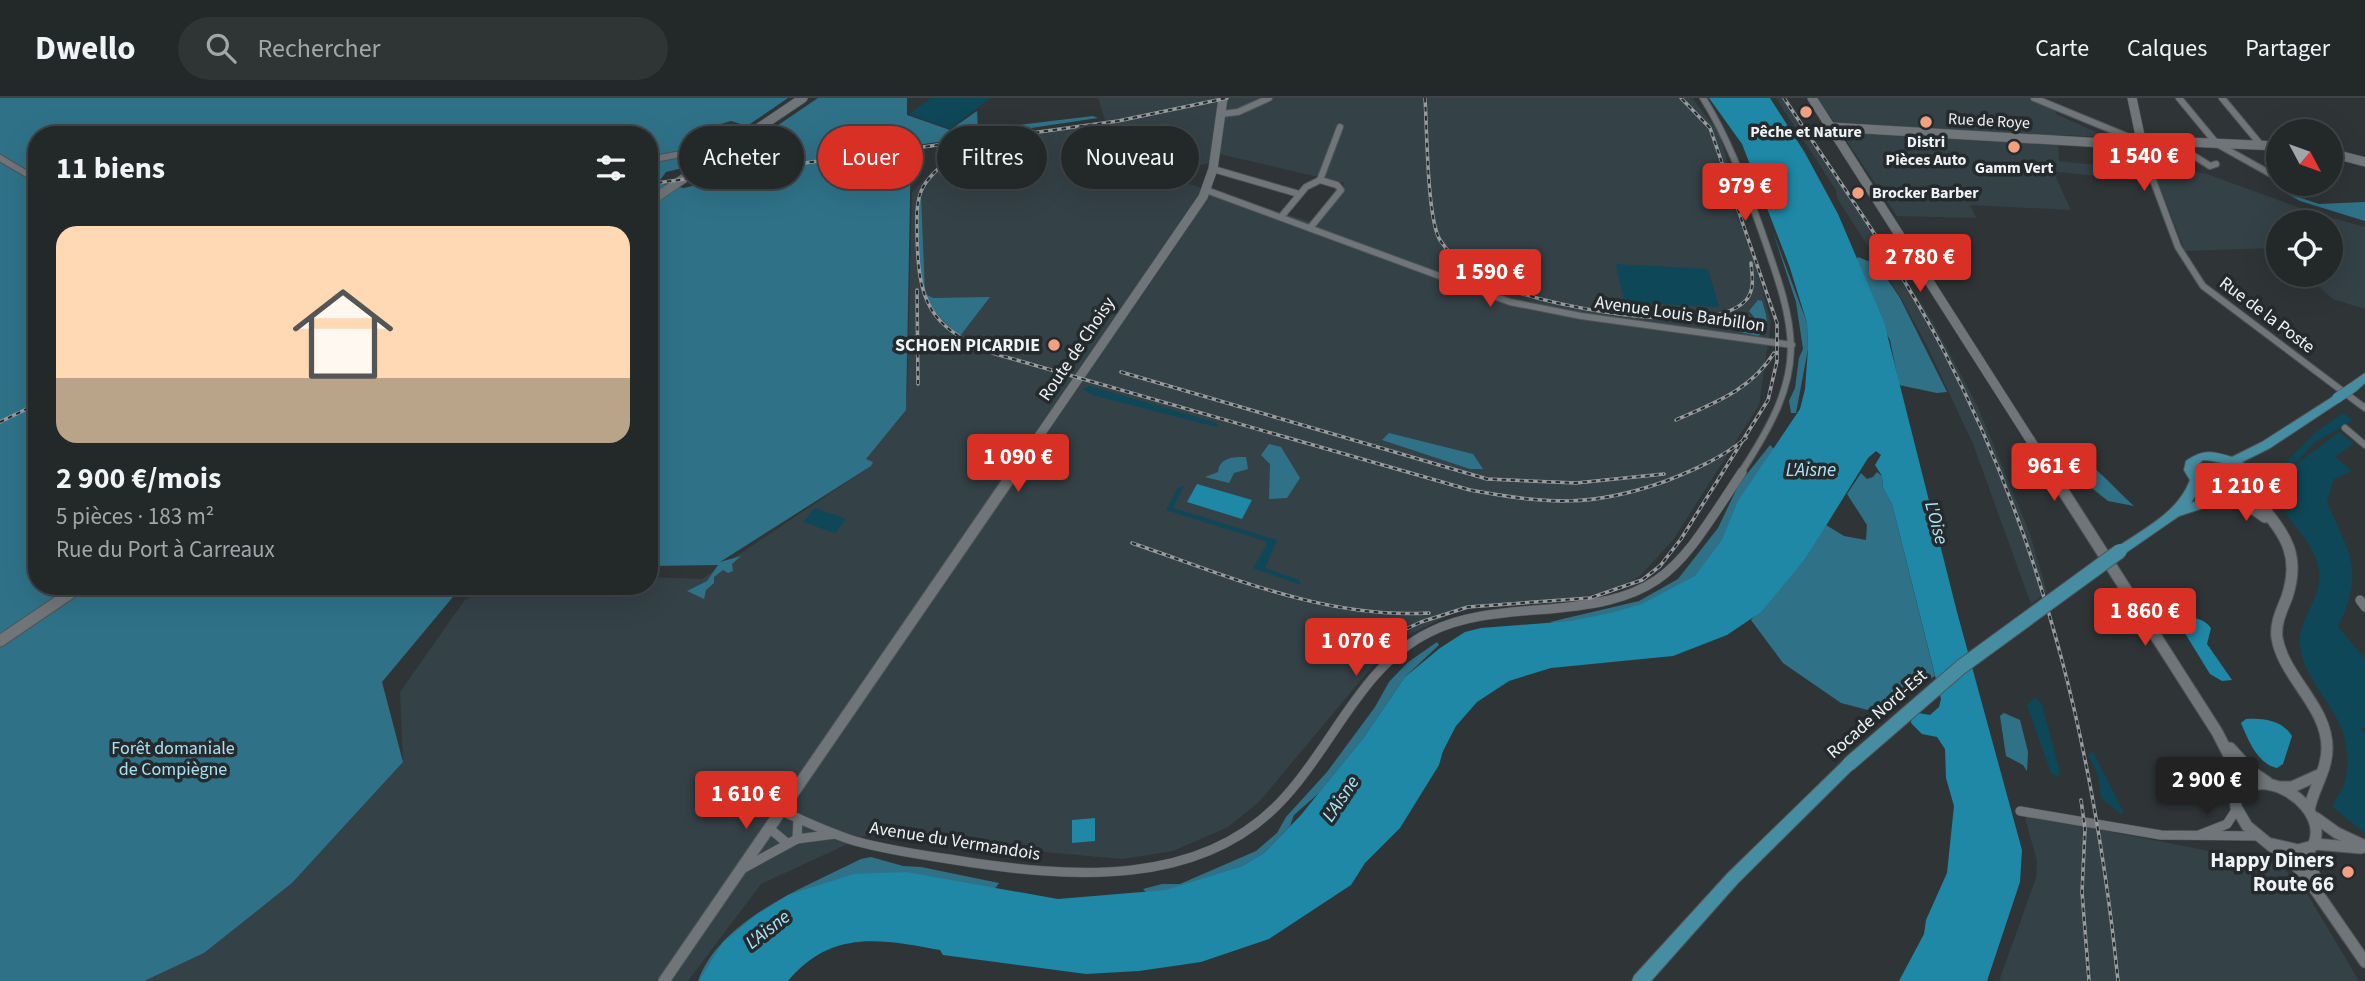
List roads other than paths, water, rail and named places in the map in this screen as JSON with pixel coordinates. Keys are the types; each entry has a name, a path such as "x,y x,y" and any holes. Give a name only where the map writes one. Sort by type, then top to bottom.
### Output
{"main road":[{"path":"762,126 803,98"},
{"path":"1812,98 2217,732 2237,771 2239,788 2235,795 2236,810 2259,836 2291,860 2326,903 2365,962"},
{"path":"2132,98 2139,140"},
{"name":"Route de Choisy","path":"664,981 1206,190 1213,169 1223,99"},
{"name":"Rue de Roye","path":"1830,127 2116,145"},
{"path":"2116,145 2139,140 2266,145"},
{"path":"2343,156 2365,162"},
{"path":"658,196 679,182"},
{"path":"2252,494 2255,485 2249,474 2232,462 2266,445 2365,377"},
{"path":"2249,474 2266,445"},
{"name":"Rocade Nord-Est","path":"1640,981 1733,878 1877,738 2001,636 2173,513 2193,491 2196,480 2190,470 2194,459 2210,456 2232,462"},
{"path":"2196,480 2232,497 2273,523"},
{"path":"2232,497 2252,494"},
{"path":"2252,494 2290,543 2296,556 2295,574 2276,623 2277,639 2283,657 2318,718 2327,742 2327,761 2312,794 2312,814 2319,833 2312,846 2310,865 2326,903"},
{"name":"Rocade Nord-Est","path":"2173,513 2232,497"},
{"path":"0,641 68,595"},
{"path":"2217,732 2252,772 2337,833 2365,847"},
{"path":"2239,788 2252,783 2292,787 2321,774"},
{"path":"2272,844 2295,850 2312,846 2365,847"}],"street":[{"path":"1220,118 1269,98"},
{"name":"Avenue du Vermandois","path":"781,811 864,844 999,868 1079,873 1166,865 1198,856 1228,843 1258,824 1283,800 1383,666 1430,632 1474,617 1595,604 1633,594 1670,572 1707,527 1779,408 1787,384 1792,345 1784,294 1752,201 1725,134 1703,98"},
{"path":"2034,98 2139,140"},
{"path":"2179,98 2217,144 2266,171"},
{"path":"2222,98 2261,145"},
{"path":"1320,180 1339,127"},
{"path":"2172,142 2210,166 2216,164"},
{"name":"Rue de la Poste","path":"2116,145 2150,172 2178,247 2203,286 2365,408"},
{"path":"658,158 679,154"},
{"path":"0,158 28,175"},
{"path":"1213,169 1299,194"},
{"path":"1282,217 1306,187 1320,180 1337,185 1341,190 1310,228"},
{"name":"Avenue Louis Barbillon","path":"1206,190 1510,302 1581,316 1792,345"},
{"path":"1911,252 1941,253"},
{"path":"2345,428 2365,445"},
{"path":"2193,837 2227,824 2236,810"},
{"path":"2020,811 2161,835 2259,836"},
{"path":"792,841 798,818"},
{"path":"769,828 792,841"},
{"path":"740,871 792,841 841,834"}],"water":[{"name":"L'Aisne","path":"1709,98 1770,98 1805,153 1838,214 1884,322 1957,612 2022,850 2020,882 1987,981 1899,981 1924,934 1926,920 1947,873 1954,806 1946,778 1945,749 1937,737 1922,734 1911,723 1912,712 1930,715 1939,707 1941,699 1892,504 1875,465 1881,455 1876,451 1868,458 1806,558 1761,612 1727,635 1673,656 1551,668 1509,681 1477,702 1456,726 1439,765 1400,828 1365,863 1351,885 1269,939 1201,962 1139,971 1086,974 943,955 940,950 897,943 858,942 839,945 822,953 804,964 788,981 699,981 723,942 755,916 788,895 854,874 906,872 1058,899 1166,890 1242,866 1264,853 1301,815 1364,737 1405,677 1440,648 1465,632 1481,628 1571,621 1611,613 1642,604 1695,576 1722,540 1738,501 1800,409 1805,389 1808,349 1807,323 1789,265 1742,144"},
{"path":"1197,484 1252,500 1242,519 1187,502"},
{"path":"2175,617 2199,619 2211,628 2207,644 2232,680 2222,681 2210,674"},
{"path":"2246,719 2272,721 2288,731 2292,736 2283,764 2277,768 2270,766 2259,756 2241,723"},
{"path":"1095,818 1095,841 1072,843 1072,820"}],"railway":[{"path":"1047,131 1118,121 1227,98"},
{"path":"1425,98 1432,213 1440,240 1473,272 1493,283 1536,298 1599,311 1635,316 1703,317 1729,311 1747,299 1752,286 1751,263"},
{"path":"1681,98 1710,128 1777,323 1777,361 1768,400 1743,440"},
{"path":"1784,98 1888,255 1927,320 1981,427 2012,503 2062,658 2080,738 2096,818 2118,981"},
{"path":"658,183 937,145"},
{"path":"937,170 923,187 917,206 918,257 924,294 940,321 970,343 992,353 1470,490 1523,498 1569,501 1615,496 1639,490 1697,468 1743,440"},
{"path":"917,290 918,384"},
{"path":"1676,420 1743,386 1765,366 1774,353"},
{"path":"1121,372 1487,479 1576,483 1664,474"},
{"path":"0,422 28,408"},
{"path":"1743,440 1746,438"},
{"path":"1391,636 1421,622 1468,607 1590,598 1642,580 1660,566 1681,539 1743,440"},
{"path":"1132,543 1278,593 1315,602 1390,613 1429,613"},
{"path":"2081,800 2085,829 2082,892 2089,981"}],"place":[{"name":"Pêche et Nature","path":"1806,112"},
{"name":"Distri Pièces Auto","path":"1926,122"},
{"name":"Gamm Vert","path":"2014,147"},
{"name":"Brocker Barber","path":"1858,193"},
{"name":"SCHOEN PICARDIE","path":"1054,345"},
{"name":"Happy Diners Route 66","path":"2348,872"}],"water label":[{"name":"L'Oise","path":"1936,523"}],"park label":[{"name":"Forêt domaniale de Compiègne","path":"173,758"}]}
